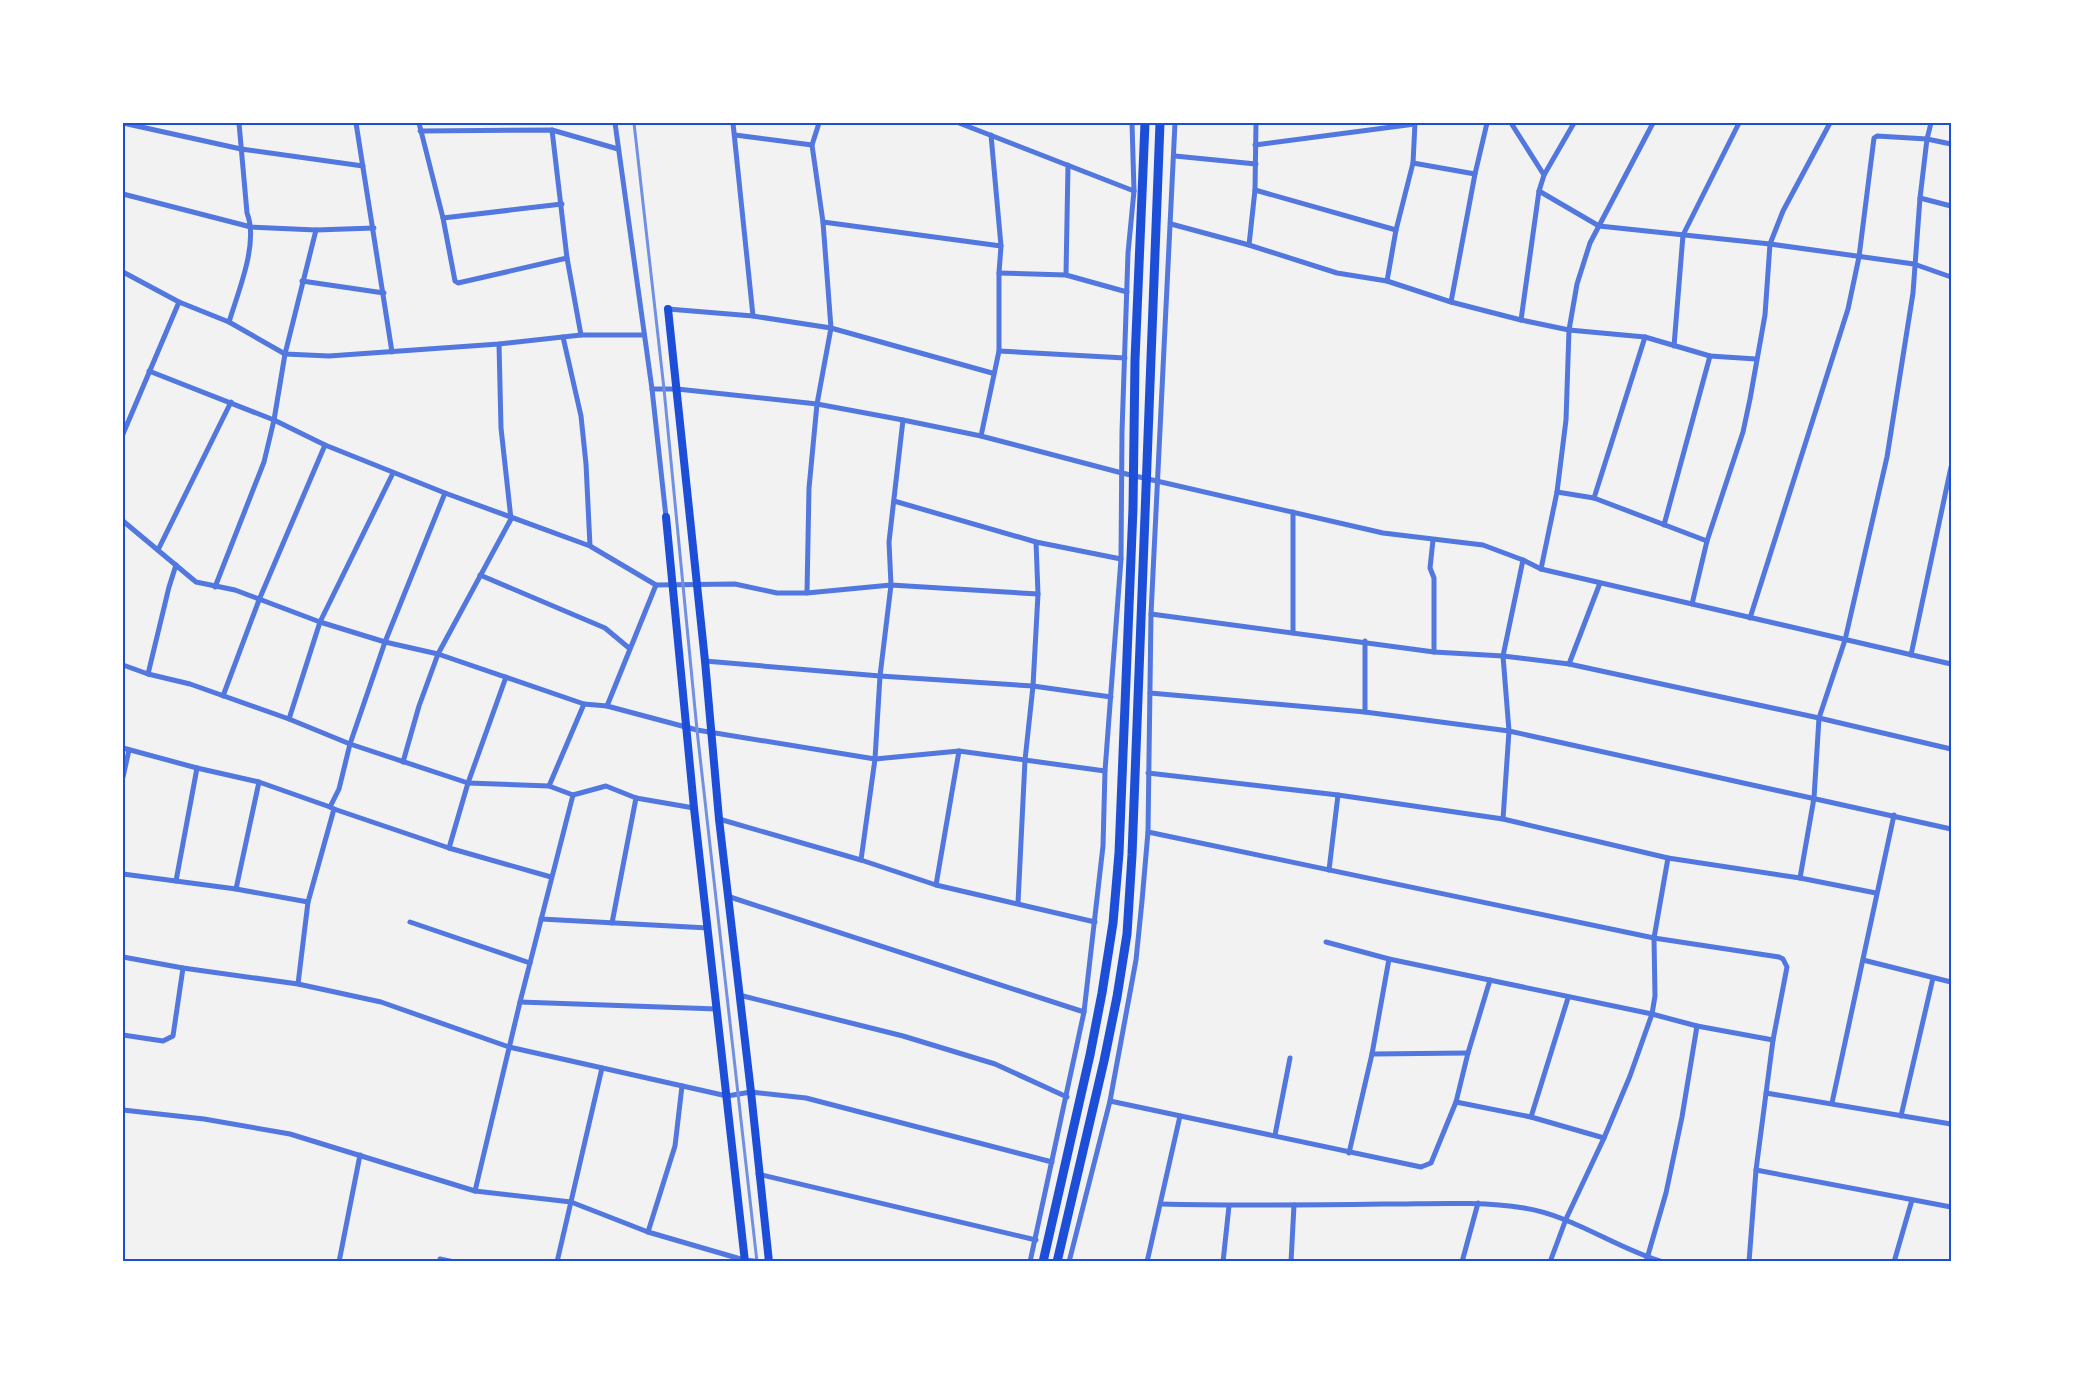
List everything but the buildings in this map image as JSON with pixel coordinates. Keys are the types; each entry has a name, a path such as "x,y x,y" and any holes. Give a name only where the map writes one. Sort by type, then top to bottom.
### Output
{"highway":[{"path":"1043,1262 1090,1055 1113,923 1119,854 1134,476 1135,360 1146,123"},
{"path":"1057,1262 1104,1061 1126,934 1132,855 1160,123"}],"main road":[{"path":"668,309 727,896 752,1092 769,1262"},
{"path":"666,517 694,808 744,1261"}],"street":[{"path":"123,123 241,149 363,166"},
{"path":"229,322 249,249 251,227 247,213 239,123"},
{"path":"356,123 392,352"},
{"path":"419,123 443,218 454,278 458,283 567,258"},
{"path":"615,123 652,389 666,517"},
{"path":"733,123 753,316"},
{"path":"807,593 809,488 817,404 831,328 823,222 812,145 819,123"},
{"path":"959,123 1134,191"},
{"path":"982,123 984,133"},
{"path":"1030,1262 1084,1012 1103,846 1105,771 1121,559 1127,292 1134,191 1132,123"},
{"path":"1070,1262 1110,1101 1136,960 1148,832 1151,614 1175,123"},
{"path":"1249,246 1255,190 1256,123"},
{"path":"1255,145 1415,123 1413,163 1396,230 1387,281"},
{"path":"1451,302 1487,123"},
{"path":"1511,123 1544,175"},
{"path":"1521,320 1539,191 1544,175 1575,123"},
{"path":"1541,569 1557,492 1566,420 1569,330 1582,265 1590,243 1653,123"},
{"path":"1674,346 1683,235 1739,123"},
{"path":"1692,604 1707,541 1743,432 1765,315 1770,244 1783,211 1830,123"},
{"path":"1800,878 1814,798 1819,718 1845,639 1887,457 1913,293 1920,198 1931,123"},
{"path":"420,131 552,130 618,149"},
{"path":"552,130 567,258 581,334"},
{"path":"735,135 812,145"},
{"path":"981,436 999,351 1001,246 991,135"},
{"path":"1750,618 1848,309 1859,257 1874,138 1877,136 1951,144"},
{"path":"1175,156 1256,164"},
{"path":"1413,163 1475,174"},
{"path":"1066,275 1068,165"},
{"path":"1255,190 1396,230"},
{"path":"1539,191 1599,226 1770,244 1914,264 1951,277"},
{"path":"123,194 251,227 316,230 374,228"},
{"path":"1920,198 1951,206"},
{"path":"443,218 562,204"},
{"path":"823,222 1001,246"},
{"path":"1171,224 1337,273 1387,281 1451,302 1521,320 1569,330 1645,337 1710,356 1756,359"},
{"path":"215,587 264,462 285,354 316,230"},
{"path":"123,272 179,302 229,322 285,354 310,357 392,352 499,344 581,334 644,335"},
{"path":"999,273 1066,275 1127,292"},
{"path":"302,281 384,293"},
{"path":"123,434 179,302"},
{"path":"668,309 753,316 831,328 993,373"},
{"path":"563,337 581,416 590,546"},
{"path":"1594,498 1645,337"},
{"path":"403,762 419,706 438,654 511,519 501,428 499,344"},
{"path":"999,351 1125,358"},
{"path":"1664,525 1710,356"},
{"path":"148,371 231,402 325,445 445,493 590,546 656,585 735,584 777,593 807,593 891,585 1038,594"},
{"path":"652,389 677,389 817,404 981,436 1134,476 1383,533 1483,545 1541,569 1951,664"},
{"path":"158,550 231,402"},
{"path":"861,860 875,759 880,676 891,585 889,542 903,420"},
{"path":"223,696 259,600 325,445"},
{"path":"1911,655 1951,467"},
{"path":"289,718 320,622 393,472"},
{"path":"1557,492 1594,498 1707,541"},
{"path":"298,984 308,902 350,744 385,642 445,493"},
{"path":"894,501 1036,542 1121,559"},
{"path":"1293,512 1293,633"},
{"path":"123,521 195,582 235,590 320,622 385,642 438,654 584,704 607,706 686,728 875,759 959,752 1105,771"},
{"path":"1433,540 1430,568 1434,578 1434,652"},
{"path":"1018,903 1025,760 1033,686 1038,594 1036,542"},
{"path":"1503,819 1509,731 1503,656 1523,560"},
{"path":"148,674 176,565"},
{"path":"480,575 605,628 629,648"},
{"path":"1569,664 1600,583"},
{"path":"607,706 656,585"},
{"path":"1151,614 1434,652 1503,656 1569,664 1951,749"},
{"path":"1365,641 1365,712"},
{"path":"705,661 1033,686 1111,697"},
{"path":"123,665 148,674 190,684 289,718 350,744 468,783 549,786 573,795 606,786 636,798 694,808"},
{"path":"449,848 468,783 506,677"},
{"path":"1150,693 1365,712 1509,731 1951,829"},
{"path":"549,786 584,704"},
{"path":"123,777 126,749 259,782 449,848 551,877"},
{"path":"936,885 959,752"},
{"path":"176,881 197,768"},
{"path":"1148,772 1338,795 1503,819 1668,858 1800,878 1876,893"},
{"path":"236,889 259,782"},
{"path":"475,1191 573,795"},
{"path":"1329,870 1338,795"},
{"path":"612,922 636,798"},
{"path":"1832,1103 1894,815"},
{"path":"719,819 861,860 936,885 1095,922"},
{"path":"1148,832 1654,938 1784,959 1787,967 1773,1040 1756,1170 1749,1262"},
{"path":"1550,1262 1566,1219 1630,1076 1652,1014 1655,996 1654,938 1668,858"},
{"path":"123,874 236,889 308,902"},
{"path":"727,896 1084,1012"},
{"path":"541,919 708,928"},
{"path":"410,922 530,963"},
{"path":"1326,942 1389,959 1652,1014 1697,1026 1773,1040"},
{"path":"123,957 298,984 381,1002 509,1047 727,1096 752,1092 825,1102 1052,1162"},
{"path":"1349,1153 1372,1054 1389,959"},
{"path":"1863,960 1951,982"},
{"path":"123,1035 163,1041 173,1036 183,968"},
{"path":"1901,1116 1933,978"},
{"path":"1110,1101 1275,1135 1349,1153 1421,1167 1426,1166 1431,1163 1456,1102 1490,980"},
{"path":"739,995 903,1036 995,1064 1067,1097"},
{"path":"1531,1117 1568,998"},
{"path":"520,1002 717,1009"},
{"path":"1647,1260 1666,1193 1682,1117 1697,1026"},
{"path":"1372,1054 1468,1053"},
{"path":"1275,1135 1290,1058"},
{"path":"557,1262 602,1068"},
{"path":"648,1232 675,1146 682,1086"},
{"path":"1766,1093 1951,1124"},
{"path":"1456,1102 1531,1117 1604,1138"},
{"path":"123,1110 204,1119 290,1134 475,1191 571,1203 648,1232 744,1261 764,1262"},
{"path":"1146,1262 1180,1116"},
{"path":"339,1262 360,1155"},
{"path":"1756,1170 1951,1207"},
{"path":"759,1174 1036,1240"},
{"path":"1894,1262 1912,1200"},
{"path":"1161,1204 1229,1206 1478,1203 1530,1209 1566,1219 1647,1260 1664,1262"},
{"path":"1462,1262 1478,1203"},
{"path":"1291,1262 1293,1205"},
{"path":"1223,1262 1229,1206"},
{"path":"440,1259 454,1262"}],"railway":[{"path":"634,123 664,389 697,730 757,1262"}]}
